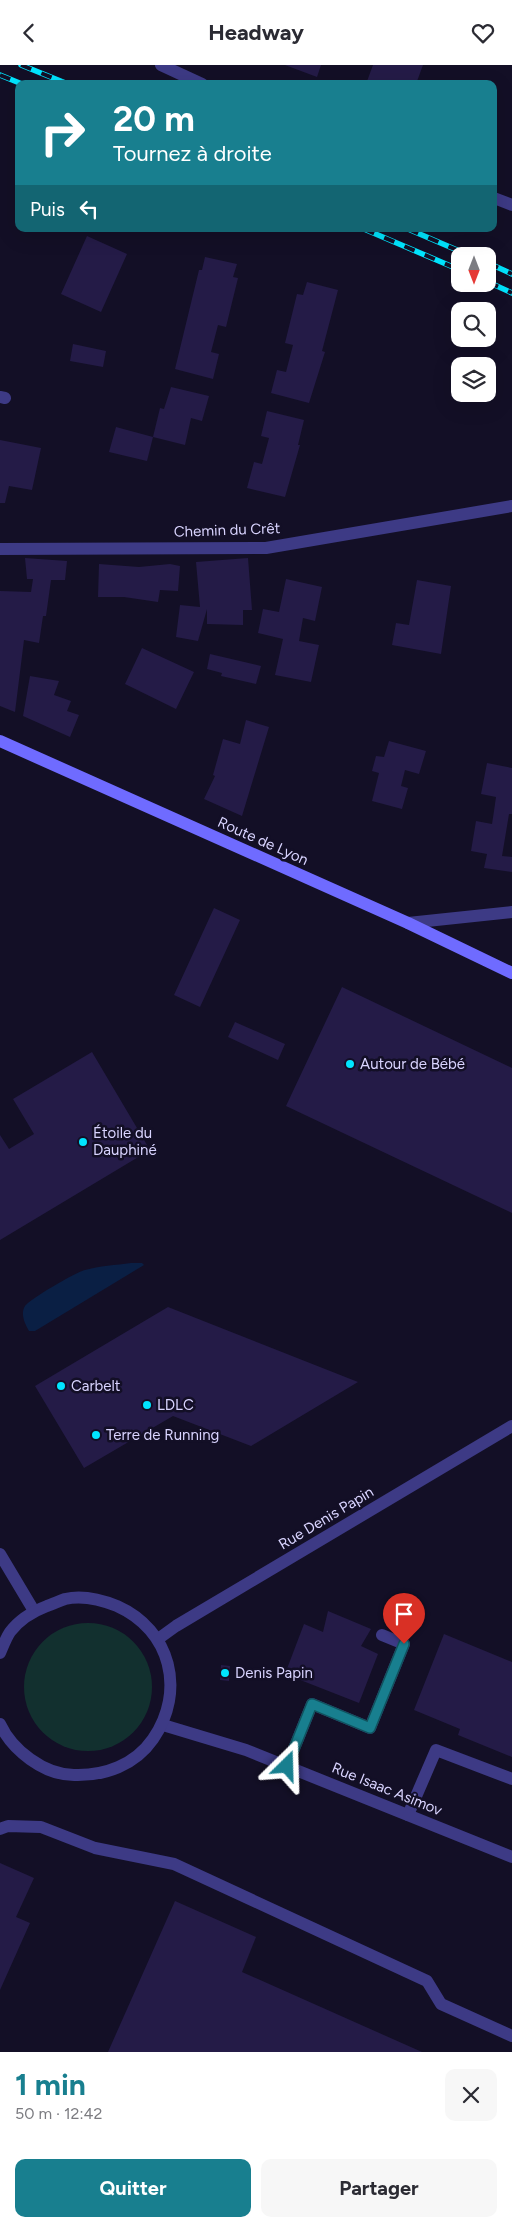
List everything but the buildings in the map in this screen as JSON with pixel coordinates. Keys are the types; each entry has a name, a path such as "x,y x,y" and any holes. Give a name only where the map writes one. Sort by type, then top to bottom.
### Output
{"main road":[{"name":"Route de Lyon","path":"0,741 408,923 512,973"}],"street":[{"path":"161,65 193,80"},
{"path":"497,199 512,205"},
{"name":"Chemin du Crêt","path":"0,549 266,548 512,506"},
{"path":"408,923 512,912"},
{"name":"Rue Denis Papin","path":"158,1639 176,1626 512,1426"},
{"path":"0,1554 34,1611"},
{"path":"0,1653 11,1632 34,1611 66,1599 101,1599 133,1613 158,1639 169,1666 171,1696 163,1725 146,1749 123,1766 95,1775 65,1775 38,1765 3,1738 0,1724"},
{"path":"287,1766 312,1704 370,1728 404,1644 382,1635"},
{"name":"Rue Isaac Asimov","path":"163,1725 246,1750 512,1857"},
{"path":"408,1815 436,1750 512,1779"},
{"path":"0,1829 8,1826 41,1827 95,1847 174,1864 427,1981 441,2004 512,2036"}],"green space":[{"path":"88,1623 101,1624 113,1628 133,1642 147,1662 151,1674 151,1700 147,1712 133,1732 113,1746 101,1750 88,1751 75,1750 63,1746 43,1732 29,1712 25,1700 24,1687 25,1674 29,1662 43,1642 63,1628 75,1624"}],"water":[{"path":"142,1263 144,1265 35,1331 29,1331 23,1312 25,1306 35,1298 63,1280 85,1270"}],"railway":[{"path":"21,65 58,80"},
{"path":"0,75 15,81"},
{"path":"371,232 451,266"},
{"path":"415,232 451,247"},
{"path":"496,267 512,274"},
{"path":"496,286 512,293"}],"place":[{"name":"Autour de Bébé","path":"350,1064"},
{"name":"Étoile du Dauphiné","path":"83,1142"},
{"name":"Carbelt","path":"61,1386"},
{"name":"LDLC","path":"147,1405"},
{"name":"Terre de Running","path":"96,1435"},
{"name":"Denis Papin","path":"225,1673"}],"route":[{"path":"287,1766 312,1704 370,1728 404,1644"}]}
